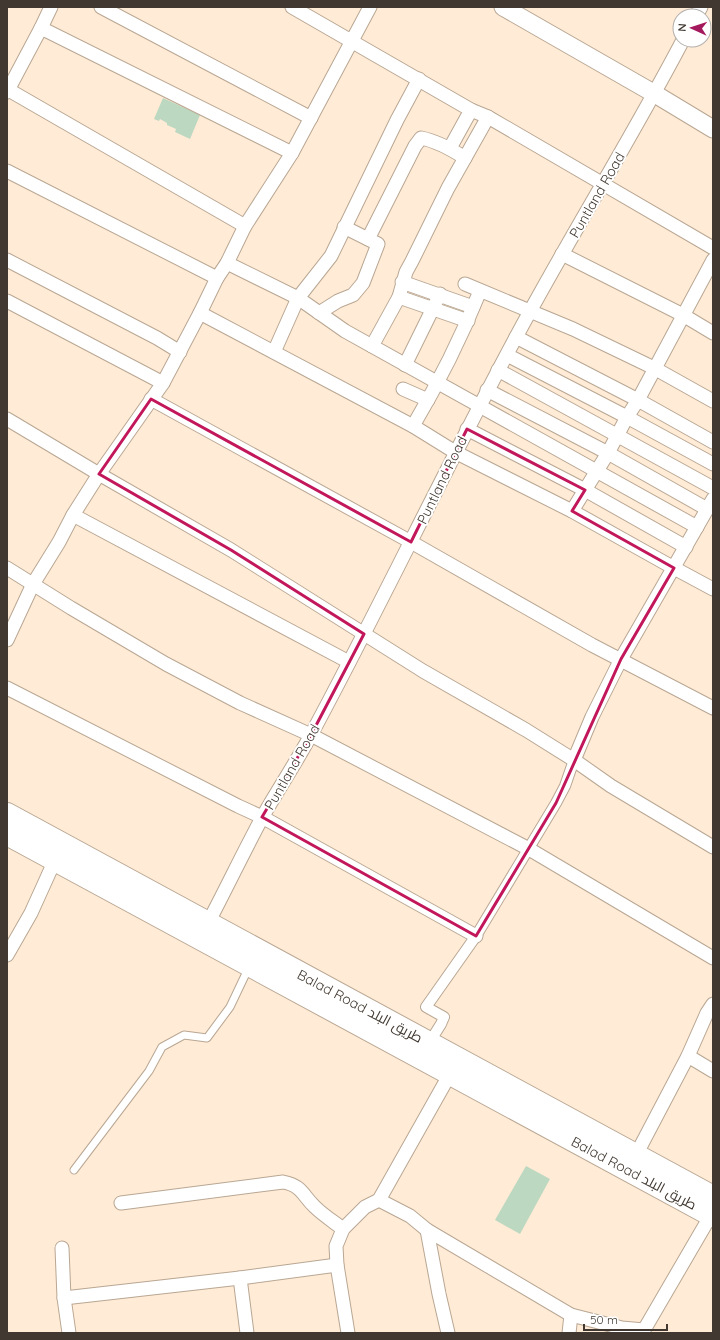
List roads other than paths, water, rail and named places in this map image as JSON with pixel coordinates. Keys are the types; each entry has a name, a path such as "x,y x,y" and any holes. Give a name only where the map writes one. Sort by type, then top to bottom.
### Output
{"highway":[{"name":"Balad Road طريق البلد","path":"7,814 636,1155 712,1209"},
{"name":"Balad Road طريق البلد","path":"7,834 450,1074 712,1209"}],"street":[{"path":"51,7 42,28 7,90 245,226"},
{"path":"101,7 311,118"},
{"path":"292,7 419,79 430,87 471,110 488,117 713,248"},
{"path":"7,640 33,584 59,542 73,515 98,474 163,383 245,226 292,153 370,7"},
{"path":"503,7 713,129"},
{"path":"42,28 292,153"},
{"name":"Puntland Road","path":"208,923 262,817 311,735 364,634 455,452 498,370 562,254 655,94 679,48"},
{"path":"274,352 298,298 331,256 397,120 419,79"},
{"path":"450,148 471,110"},
{"path":"372,346 399,297 402,282 408,266 448,188 488,117"},
{"path":"368,239 415,146 421,138 450,148 465,158"},
{"path":"7,171 217,278"},
{"path":"318,313 338,301 353,295 363,283 378,244 344,227"},
{"path":"562,254 682,315 713,333"},
{"path":"7,260 157,338 180,352"},
{"path":"572,510 608,453 638,400 682,315 713,260"},
{"path":"226,263 298,298 345,332 697,527"},
{"path":"402,282 440,294 473,307"},
{"path":"465,284 573,329 654,368 713,401"},
{"path":"413,426 437,383 468,321 480,291"},
{"path":"405,365 440,294"},
{"path":"399,297 468,321"},
{"path":"7,301 163,383"},
{"path":"200,313 413,426 455,452 572,510 713,589"},
{"path":"516,337 638,400 713,442"},
{"path":"507,355 627,417 713,464"},
{"path":"498,370 713,488"},
{"path":"403,389 428,400"},
{"path":"429,1043 444,1017 426,1008 476,936 556,803 592,717 621,659 697,527 709,511 608,453 488,390"},
{"path":"151,399 411,542 592,645 713,708"},
{"path":"7,419 98,474 231,550 423,671 526,730 574,760 611,786 713,847"},
{"path":"467,429 585,490 686,547"},
{"path":"73,515 348,662"},
{"path":"7,568 166,664 240,703 311,735 529,849 713,958"},
{"path":"7,688 262,817 476,936"},
{"path":"7,955 29,918 55,860"},
{"path":"636,1155 688,1056 707,1013 713,1004"},
{"path":"688,1056 713,1071"},
{"path":"348,1333 337,1265 336,1246 343,1229 365,1207 379,1200 450,1074"},
{"path":"121,1203 283,1182 292,1184 300,1189 315,1207 343,1229"},
{"path":"379,1200 410,1216 427,1230 572,1315 644,1332 712,1209"},
{"path":"427,1230 448,1333"},
{"path":"62,1248 64,1298 69,1333"},
{"path":"64,1298 240,1278 337,1265"},
{"path":"240,1278 247,1333"},
{"path":"569,1333 572,1315"}],"lane":[{"path":"74,1170 149,1071 162,1047 184,1035 207,1038 230,1007 250,965"}]}
